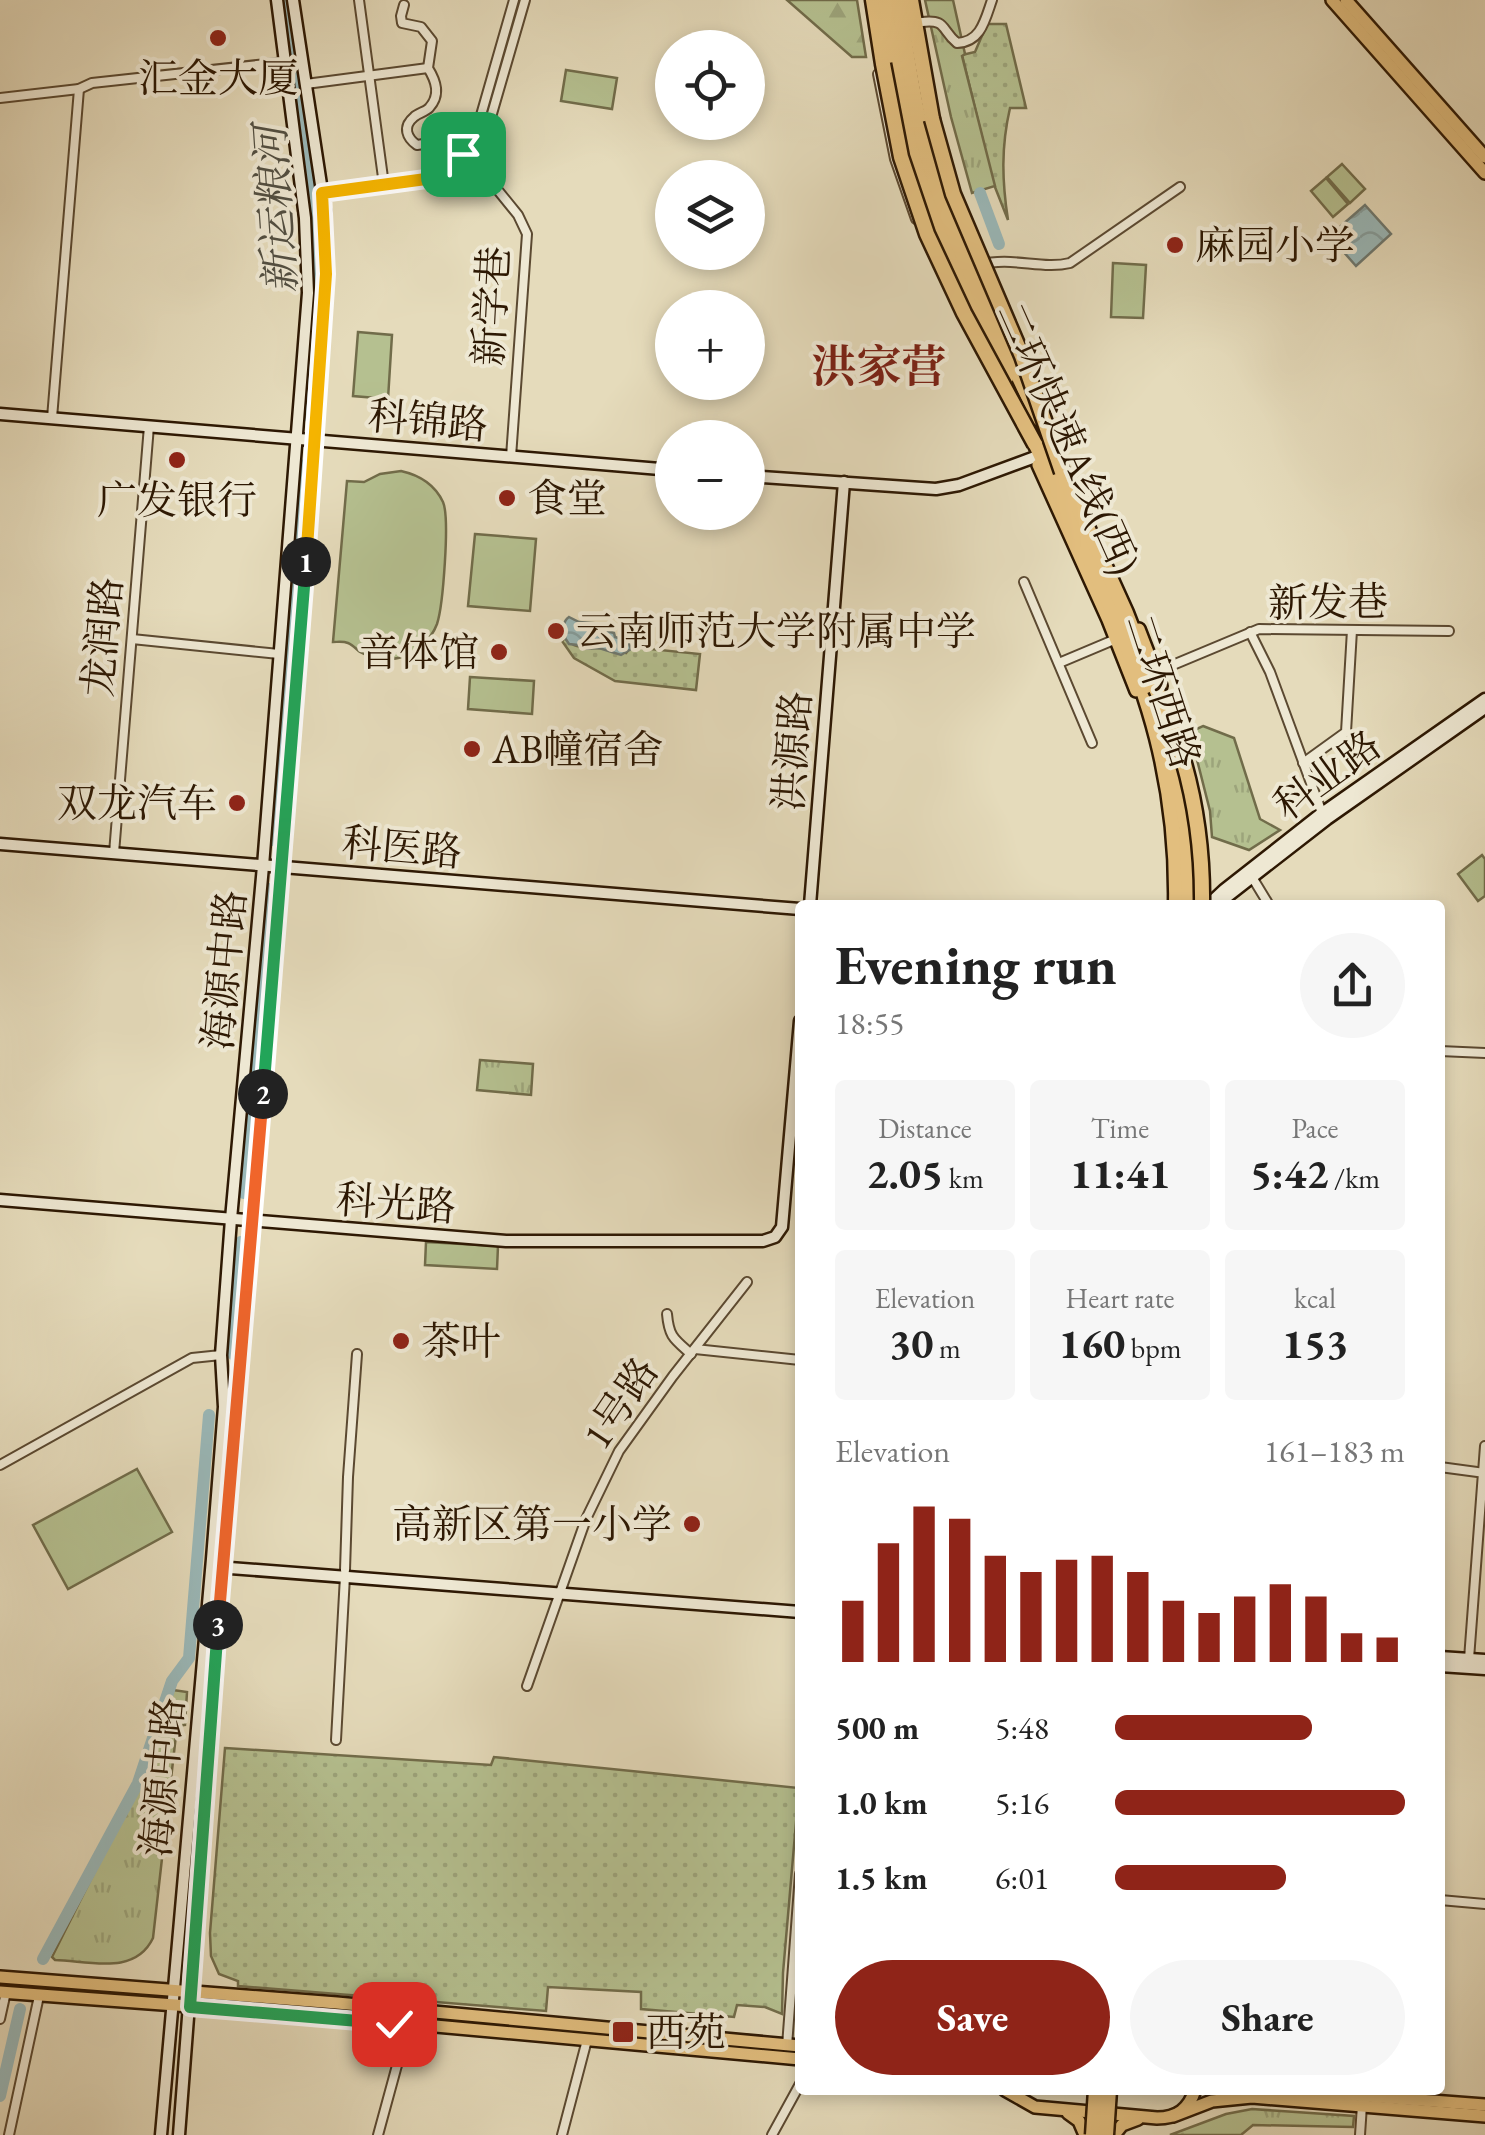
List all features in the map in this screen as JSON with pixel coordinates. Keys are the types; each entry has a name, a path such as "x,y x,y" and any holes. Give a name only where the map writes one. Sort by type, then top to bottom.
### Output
{"highway":[{"path":"876,0 898,145 922,220 1035,450"},
{"name":"二环快速A线(西)","path":"876,0 924,190 1035,450 1119,630 1152,718 1170,802 1176,854 1173,900"},
{"path":"908,0 932,119 953,194 1028,370 1062,472"},
{"path":"908,0 920,128 941,199 1120,600 1178,741 1193,794 1200,840 1199,900"},
{"path":"1089,2135 1095,2095"},
{"path":"1106,2135 1109,2095"}],"main road":[{"name":"二环西路","path":"876,0 908,156 928,218 1035,450 1116,639 1146,720 1160,780 1173,900"},
{"name":"二环西路","path":"908,0 932,149 952,209 981,264 1002,324 1156,672 1180,750 1199,900"},
{"path":"1332,0 1485,172"},
{"path":"1346,0 1485,157"},
{"path":"0,1976 794,2046"},
{"path":"3,1992 795,2059"},
{"path":"1013,2095 1028,2104 1074,2116 1089,2135"},
{"path":"1020,2095 1028,2104"},
{"path":"1173,2116 1185,2108 1192,2095"},
{"path":"1353,2095 1485,2105"},
{"path":"1114,2135 1128,2122 1173,2116 1206,2103 1242,2097 1485,2116"},
{"path":"1044,2108 1157,2118"}],"street":[{"name":"海源中路","path":"178,2135 190,2007 217,1563 224,1407 221,1355 308,293 308,252 276,0"},
{"name":"海源中路","path":"161,2135 171,2005 253,1222 326,274 322,193 293,0"},
{"path":"359,0 384,185"},
{"path":"322,193 463,174 514,0"},
{"path":"465,165 478,162 525,0"},
{"path":"908,0 922,22 937,112 981,264 1004,260 1060,265 1070,262 1180,187"},
{"path":"922,22 939,23 957,43 970,41 981,29 992,0"},
{"path":"404,5 402,23 421,27 432,42 428,68 436,84 434,98 428,108 412,118 407,136 417,144 456,139 462,143 465,165"},
{"path":"0,98 80,89 92,83 285,62"},
{"path":"306,84 428,68"},
{"path":"52,418 80,89"},
{"name":"新学巷","path":"478,162 518,214 527,234 511,457"},
{"name":"科锦路","path":"0,414 655,469"},
{"name":"龙润路","path":"114,854 149,426"},
{"path":"765,477 950,488 1035,450"},
{"name":"洪源路","path":"810,900 844,482"},
{"path":"1024,582 1092,743"},
{"name":"新发巷","path":"1156,672 1258,629 1449,631"},
{"path":"1303,763 1346,732 1352,630"},
{"path":"1250,632 1270,672 1322,814"},
{"path":"132,639 279,654"},
{"path":"1058,663 1116,639"},
{"name":"科业路","path":"1214,900 1322,814 1485,699"},
{"name":"科业路","path":"1219,900 1326,819 1485,708"},
{"name":"科医路","path":"0,844 795,908"},
{"path":"1252,877 1265,900"},
{"path":"1445,1051 1485,1053"},
{"name":"科光路","path":"0,1200 506,1241 764,1241 775,1237 782,1228 795,1091"},
{"name":"1号路","path":"526,1686 592,1506 618,1452 747,1282"},
{"path":"667,1314 672,1338 693,1352 795,1360"},
{"path":"336,1740 358,1354"},
{"path":"0,1466 192,1358 221,1355"},
{"path":"1469,1658 1485,1446"},
{"path":"1445,1468 1484,1473"},
{"path":"217,1563 795,1608"},
{"path":"1445,1657 1485,1660"},
{"path":"1445,1666 1485,1669"},
{"path":"1445,1900 1485,1904"},
{"path":"0,2018 3,1992"},
{"path":"9,2135 40,1996"},
{"path":"794,2046 795,2017"},
{"path":"378,2135 408,2024"},
{"path":"562,2135 587,2040"},
{"path":"772,2135 795,2093"},
{"path":"1360,2135 1362,2106"}],"green space":[{"path":"787,0 857,0 866,57 852,57"},
{"path":"925,0 953,0 965,54 962,56 995,186 972,193"},
{"path":"987,24 1006,24 1026,108 1010,108 1007,122 1003,164 1008,220 993,182 962,55 975,52"},
{"path":"566,70 617,78 612,109 561,101"},
{"path":"1342,164 1365,189 1350,203 1327,177"},
{"path":"1326,178 1348,204 1333,217 1311,191"},
{"path":"1113,263 1146,265 1143,318 1111,317"},
{"path":"358,332 392,335 388,399 353,396"},
{"path":"401,471 426,482 443,502 443,582 437,624 431,636 410,654 384,659 364,654 348,643 333,642 347,481 364,482 380,474"},
{"path":"475,534 536,539 530,611 468,606"},
{"path":"565,638 580,647 626,653 631,647 700,654 696,690 615,681 574,658 562,641"},
{"path":"470,677 534,681 532,714 468,709"},
{"path":"1203,726 1234,738 1260,819 1280,830 1249,850 1212,837 1210,811 1190,732"},
{"path":"1482,855 1485,896 1478,901 1458,874"},
{"path":"480,1060 533,1064 531,1095 477,1090"},
{"path":"426,1242 498,1246 497,1269 425,1265"},
{"path":"137,1469 172,1532 68,1589 33,1525"},
{"path":"173,1690 187,1692 185,1725 177,1726 153,1938 135,1958 123,1962 55,1960 52,1957 141,1779"},
{"path":"225,1748 491,1765 494,1757 795,1788 782,2014 765,2007 737,2005 734,2017 641,2009 641,1992 548,1987 546,2011 238,1986 238,1981 219,1974 211,1956"},
{"path":"1252,2109 1354,2116 1353,2127 1253,2125 1241,2135 1170,2135 1226,2114"}],"water":[{"path":"1365,205 1391,234 1356,266 1334,241 1335,231"},
{"path":"569,617 604,624 615,637 628,641 631,649 621,655 569,644 564,627"}],"waterway":[{"name":"新运粮河","path":"287,0 310,153 318,246 309,416"},
{"path":"980,193 999,244"},
{"name":"新运粮河","path":"273,840 305,465"},
{"name":"新运粮河","path":"244,1193 269,889"},
{"name":"新运粮河","path":"233,1354 241,1242"},
{"path":"43,1959 138,1783 172,1681 189,1658 209,1415"},
{"path":"0,2096 20,2009"}],"place":[{"name":"汇金大厦","path":"218,38"},
{"name":"麻园小学","path":"1175,245"},
{"name":"广发银行","path":"177,460"},
{"name":"食堂","path":"507,498"},
{"name":"云南师范大学附属中学","path":"556,631"},
{"name":"音体馆","path":"499,652"},
{"name":"AB幢宿舍","path":"472,749"},
{"name":"双龙汽车","path":"237,803"},
{"name":"茶叶","path":"401,1341"},
{"name":"高新区第一小学","path":"692,1524"},
{"name":"西苑","path":"623,2032"}],"district":[{"name":"洪家营","path":"879,366"}],"route":[{"path":"394,2024 190,2007 315,440 326,274 322,193 463,174 463,154"}]}
